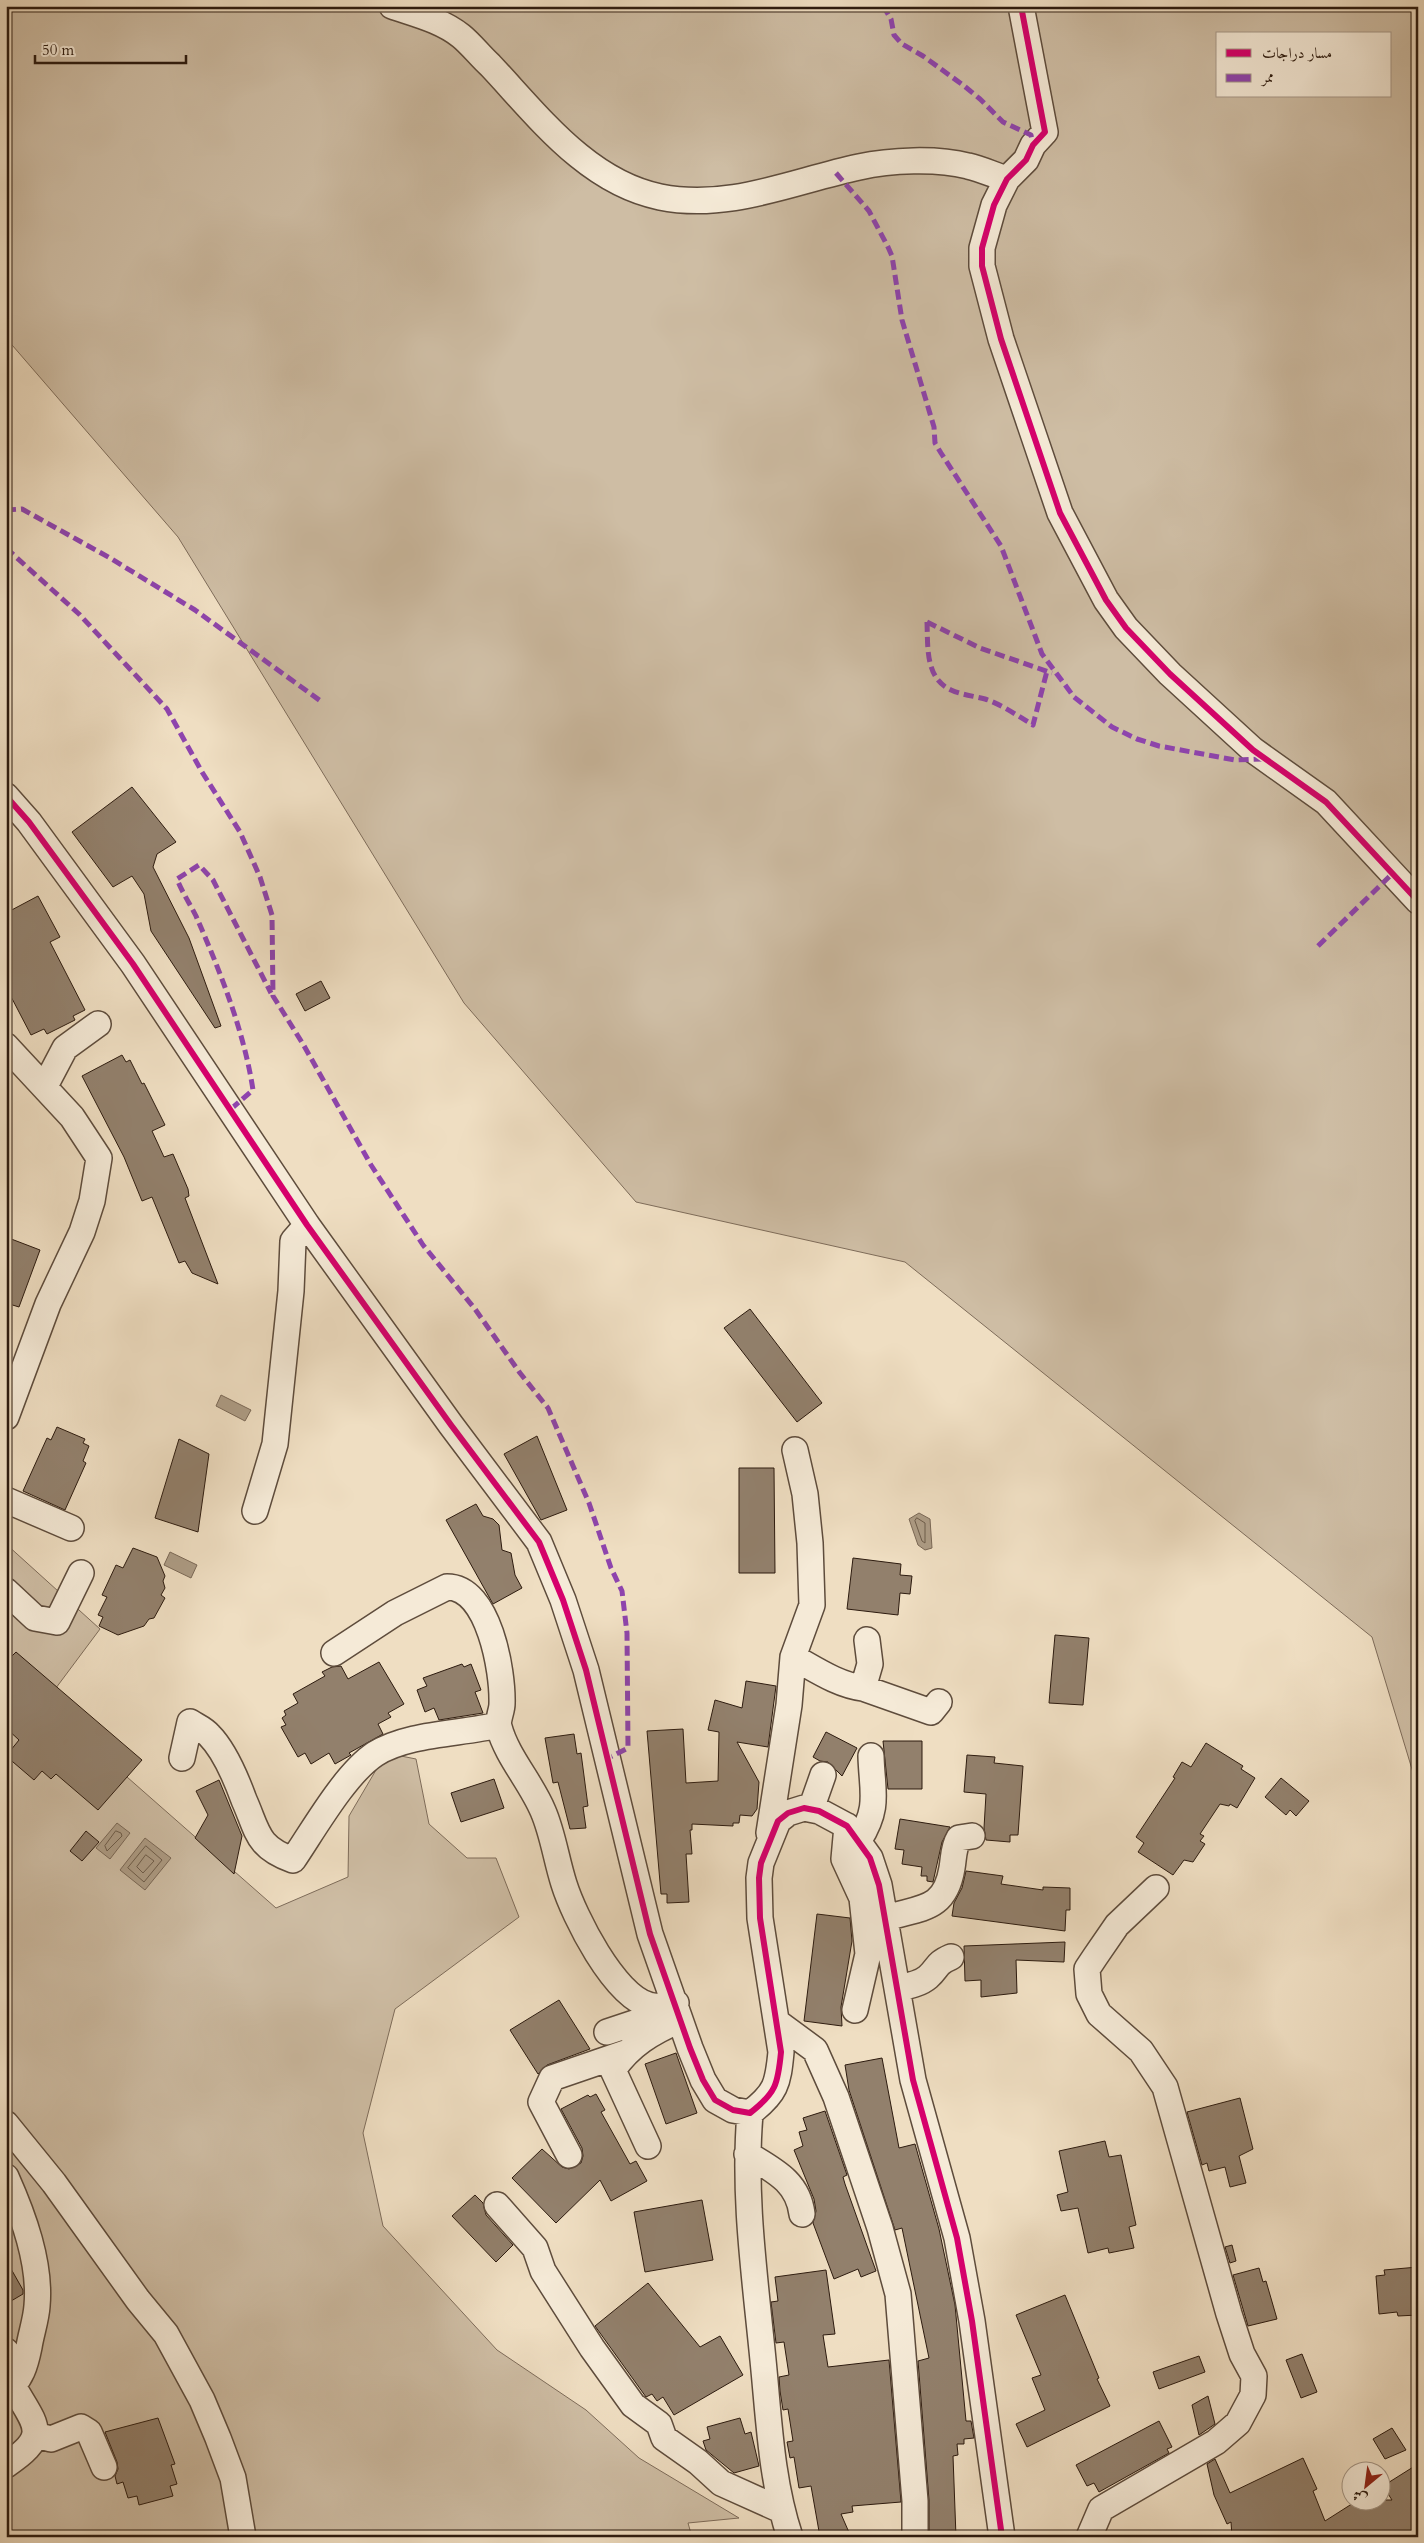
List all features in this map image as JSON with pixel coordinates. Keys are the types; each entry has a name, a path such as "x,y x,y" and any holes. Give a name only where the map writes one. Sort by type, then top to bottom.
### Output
{"street":[{"path":"392,6 436,21 461,36 565,143 587,162 612,180 660,197 717,200 750,196 859,166 921,161 967,166 1007,179"},
{"path":"1021,6 1045,132 1033,145 1026,160 1007,179 994,205 982,248 982,266 989,298 1060,513 1097,584 1126,628 1170,674 1253,750 1326,802 1418,901"},
{"path":"6,796 30,822 133,964 308,1225 451,1425 539,1542 563,1600 583,1661 650,1934 672,2010 702,2080 715,2100 733,2110 750,2113 768,2099 779,2073 781,2052 758,1898 758,1878 766,1850 778,1821 796,1810 811,1809 853,1833 870,1858 879,1885 886,1918 913,2080 957,2238 972,2321 1002,2537"},
{"path":"44,1086 65,1048 98,1024"},
{"path":"6,1046 72,1117 99,1158 92,1201 82,1232 48,1304 6,1417"},
{"path":"254,1511 275,1444 291,1291 293,1242 308,1225"},
{"path":"766,1850 789,1704 793,1657 812,1605 813,1586 805,1494 795,1450"},
{"path":"6,1500 71,1528"},
{"path":"6,1591 35,1618 57,1622 81,1573"},
{"path":"334,1653 395,1613 447,1587 465,1591 474,1600 483,1615 495,1650 502,1705 498,1725 511,1754 542,1808 550,1828 565,1851 574,1911 600,1957 617,1979 634,1996 649,2005 672,2010"},
{"path":"863,1688 870,1664 867,1640"},
{"path":"793,1657 852,1687 863,1688 931,1712 939,1702"},
{"path":"182,1758 190,1722 208,1733 220,1747 245,1800 256,1832 266,1844 280,1855 293,1860 352,1773 376,1754 446,1733 471,1732 498,1725"},
{"path":"856,2010 868,1954 862,1898 844,1859 853,1833 869,1825 875,1796 871,1756"},
{"path":"811,1809 823,1775"},
{"path":"886,1918 929,1907 943,1896 950,1881 954,1846 959,1838 972,1836"},
{"path":"1088,2537 1101,2510 1216,2442 1238,2423 1253,2395 1254,2376 1242,2354 1229,2314 1165,2087 1141,2051 1099,2014 1089,1994 1087,1969 1118,1925 1156,1888"},
{"path":"898,1988 913,1985 928,1977 938,1962 951,1957"},
{"path":"606,2032 672,2010"},
{"path":"648,2146 613,2070 625,2053 654,2031 672,2010"},
{"path":"777,2022 815,2050 836,2096 880,2228 895,2284 904,2346 915,2500 915,2537"},
{"path":"569,2155 541,2102 552,2078 625,2053"},
{"path":"750,2113 747,2154 748,2217 754,2284 769,2433 781,2510 790,2537"},
{"path":"6,2124 59,2190 138,2300 166,2334 202,2400 218,2438 233,2478 243,2537"},
{"path":"747,2154 792,2184 800,2203 802,2214"},
{"path":"6,2176 17,2200 36,2274 37,2306 25,2363 12,2384"},
{"path":"497,2204 535,2248 543,2271 597,2356 633,2405 659,2424 664,2438 698,2462 721,2483 781,2510"},
{"path":"6,2351 12,2359 12,2384 37,2426 36,2435 18,2458 6,2465"},
{"path":"36,2435 51,2439 81,2427 89,2432 104,2467"}],"shaded area":[{"path":"6,6 1418,6 1418,1789 1372,1637 905,1262 636,1202 464,1003 178,537 6,338"},
{"path":"6,1544 100,1629 44,1704 276,1908 348,1877 349,1816 386,1753 416,1759 429,1824 467,1858 496,1858 519,1917 395,2009 363,2133 383,2226 497,2350 586,2410 639,2458 739,2518 688,2523 692,2537 6,2537"}],"water":[{"path":"221,1395 251,1410 245,1421 216,1406"},
{"path":"919,1513 930,1519 932,1548 925,1550 918,1545 909,1519"},
{"path":"170,1552 197,1565 191,1578 164,1565"},
{"path":"117,1823 130,1833 110,1859 96,1848"},
{"path":"145,1838 171,1858 145,1890 120,1870"}],"building":[{"path":"132,787 176,842 157,854 153,867 189,938 221,1026 215,1028 151,931 144,894 132,876 113,887 72,832"},
{"path":"38,896 60,937 50,942 85,1010 73,1016 75,1020 47,1034 44,1029 31,1035 6,987 6,913"},
{"path":"321,981 330,998 305,1011 296,994"},
{"path":"122,1055 126,1062 130,1060 165,1125 152,1131 164,1157 173,1154 188,1189 189,1196 185,1198 218,1284 192,1273 185,1261 179,1263 152,1197 142,1201 124,1157 82,1076"},
{"path":"6,1237 40,1250 19,1307 6,1303"},
{"path":"750,1309 822,1403 797,1422 724,1328"},
{"path":"57,1427 85,1439 83,1443 89,1446 83,1461 86,1463 65,1510 23,1491 47,1438 51,1440"},
{"path":"537,1436 567,1510 541,1520 504,1454"},
{"path":"179,1439 209,1454 198,1532 155,1518"},
{"path":"739,1468 774,1468 775,1573 739,1573"},
{"path":"476,1504 483,1516 493,1519 499,1525 502,1550 511,1553 515,1575 522,1588 493,1604 446,1520"},
{"path":"133,1548 157,1557 165,1576 163,1581 165,1588 161,1595 165,1598 154,1618 149,1619 144,1626 118,1635 99,1626 103,1617 98,1615 107,1597 102,1595 116,1565 123,1568"},
{"path":"853,1558 901,1564 900,1575 912,1576 910,1594 900,1593 898,1615 847,1609"},
{"path":"1055,1635 1089,1638 1083,1705 1049,1703"},
{"path":"16,1652 142,1760 98,1810 56,1774 51,1779 42,1771 34,1780 6,1756 19,1740 6,1728 6,1662"},
{"path":"379,1662 404,1704 388,1713 391,1717 378,1724 383,1734 349,1753 351,1755 335,1764 329,1753 311,1764 305,1753 298,1757 281,1727 286,1725 282,1718 286,1715 284,1711 298,1703 293,1694 325,1676 322,1672 332,1667 341,1666 348,1679"},
{"path":"462,1664 464,1667 471,1664 481,1690 475,1692 483,1713 439,1720 434,1708 425,1712 417,1690 427,1686 423,1678"},
{"path":"746,1681 776,1686 768,1747 737,1742 759,1782 757,1809 752,1816 740,1815 739,1823 733,1823 733,1826 692,1824 692,1830 690,1830 692,1854 686,1854 689,1902 667,1903 667,1894 661,1894 647,1731 683,1729 686,1783 718,1781 719,1732 708,1730 715,1700 742,1708"},
{"path":"826,1732 857,1748 842,1776 828,1762 820,1761 813,1757"},
{"path":"574,1734 577,1754 581,1753 588,1806 583,1807 586,1828 570,1829 558,1782 553,1783 545,1738"},
{"path":"883,1741 922,1741 922,1789 888,1789"},
{"path":"1206,1743 1243,1766 1241,1769 1255,1778 1237,1808 1230,1804 1229,1806 1220,1804 1200,1834 1204,1836 1200,1841 1205,1844 1193,1862 1184,1860 1173,1875 1138,1852 1144,1843 1136,1837 1175,1778 1173,1777 1182,1762 1191,1767"},
{"path":"967,1755 995,1757 994,1763 1023,1766 1018,1835 1010,1835 1010,1842 986,1840 984,1828 986,1794 964,1792"},
{"path":"1281,1778 1309,1801 1296,1816 1290,1810 1286,1815 1265,1797"},
{"path":"494,1779 504,1808 461,1822 451,1793"},
{"path":"219,1780 242,1836 234,1874 195,1838 208,1815 196,1791"},
{"path":"900,1819 950,1827 942,1842 933,1882 927,1881 927,1876 921,1876 922,1867 902,1864 904,1850 895,1849"},
{"path":"86,1831 99,1842 82,1861 70,1851"},
{"path":"966,1871 1003,1876 1001,1884 1043,1890 1043,1887 1070,1888 1070,1910 1066,1910 1065,1931 952,1916 954,1903 962,1888"},
{"path":"817,1914 850,1918 852,1941 841,2007 842,2026 804,2021"},
{"path":"1065,1942 1064,1962 1016,1960 1017,1993 981,1997 981,1980 965,1981 964,1946"},
{"path":"559,2000 590,2049 547,2065 538,2074 510,2030"},
{"path":"676,2053 697,2113 666,2124 645,2064"},
{"path":"882,2058 899,2148 915,2144 939,2229 955,2305 966,2421 971,2421 974,2438 964,2439 964,2444 957,2444 958,2455 953,2456 956,2537 929,2535 929,2500 918,2361 929,2358 902,2228 895,2230 849,2090 845,2065"},
{"path":"596,2094 605,2110 601,2112 630,2164 636,2161 647,2181 611,2201 600,2180 556,2223 512,2178 542,2149 562,2167 569,2169 581,2163 583,2156 582,2148 561,2109 588,2095 590,2097"},
{"path":"1240,2098 1253,2149 1239,2156 1246,2183 1230,2187 1225,2167 1209,2171 1207,2163 1202,2165 1187,2112"},
{"path":"825,2111 847,2175 843,2177 845,2184 876,2271 861,2277 858,2269 834,2279 813,2223 816,2211 814,2199 794,2150 803,2146 799,2132 807,2130 803,2118"},
{"path":"1105,2141 1109,2157 1121,2155 1136,2225 1129,2227 1134,2248 1109,2253 1108,2248 1088,2253 1078,2208 1061,2211 1057,2195 1068,2192 1059,2151"},
{"path":"475,2195 483,2203 486,2215 513,2245 496,2262 452,2216"},
{"path":"702,2200 713,2260 645,2272 634,2212"},
{"path":"1232,2245 1236,2261 1230,2263 1225,2247"},
{"path":"6,2260 23,2290 23,2294 6,2304"},
{"path":"1418,2267 1418,2315 1398,2316 1397,2312 1379,2314 1376,2276 1385,2275 1384,2270"},
{"path":"1259,2268 1263,2282 1266,2281 1277,2319 1248,2326 1233,2275"},
{"path":"826,2270 835,2334 823,2335 828,2367 889,2360 901,2502 852,2506 853,2512 841,2514 851,2537 820,2537 811,2486 799,2488 794,2457 790,2458 787,2442 793,2441 788,2409 783,2410 780,2391 779,2377 789,2375 784,2342 776,2343 771,2302 778,2301 775,2277"},
{"path":"648,2283 700,2347 720,2336 743,2375 674,2415 663,2397 657,2401 652,2394 646,2397 595,2326"},
{"path":"1065,2295 1099,2378 1097,2379 1110,2406 1027,2447 1016,2424 1045,2410 1032,2378 1041,2375 1016,2315"},
{"path":"1302,2354 1317,2392 1301,2398 1286,2360"},
{"path":"1199,2356 1205,2372 1159,2389 1153,2372"},
{"path":"1208,2396 1215,2424 1199,2435 1192,2405"},
{"path":"158,2418 175,2464 171,2465 177,2484 170,2486 173,2496 139,2505 137,2496 128,2498 123,2482 117,2484 115,2476 118,2469 117,2462 105,2432"},
{"path":"740,2418 745,2434 751,2432 759,2466 734,2473 706,2450 703,2441 710,2439 707,2427"},
{"path":"1159,2421 1172,2447 1167,2449 1169,2453 1099,2492 1094,2483 1087,2486 1076,2465"},
{"path":"1392,2428 1406,2450 1385,2459 1373,2439"},
{"path":"1303,2458 1317,2489 1313,2491 1325,2521 1342,2510 1392,2510 1392,2480 1418,2464 1418,2526 1401,2537 1232,2537 1231,2522 1227,2524 1214,2495 1207,2464 1215,2459 1230,2493"}],"marked path":[{"path":"883,6 891,19 894,35 902,44 923,56 963,85 1003,122 1031,135 1033,145"},
{"path":"836,173 869,211 892,256 902,320 934,427 935,443 1001,546 1042,654 1074,697 1112,727 1137,739 1159,746 1235,760 1264,759"},
{"path":"6,510 22,509 110,558 195,610 322,702"},
{"path":"6,548 79,614 167,709 202,772 240,832 260,877 272,915 273,996 303,1044 371,1165 423,1245 475,1309 520,1373 548,1408 589,1503 611,1568 622,1591 627,1633 628,1748 608,1758"},
{"path":"927,622 928,651 932,670 936,678 943,685 955,692 991,701 1033,725 1047,671"},
{"path":"927,622 980,648 1052,673"},
{"path":"231,1109 253,1090 244,1046 214,958 196,916 177,879 199,865 213,880 271,993"},
{"path":"1318,946 1392,874"}],"cycle path":[{"path":"1021,6 1045,132 1033,145 1026,160 1007,179 994,205 982,248 982,266 1001,339 1060,513 1106,600 1126,628 1170,674 1253,750 1326,802 1418,901"},
{"path":"6,796 29,822 133,964 307,1225 451,1425 539,1542 563,1600 586,1670 650,1934 690,2048 703,2080 715,2100 733,2110 750,2113 770,2093 779,2072 781,2052 760,1918 759,1878 761,1863 778,1821 788,1813 804,1808 819,1811 847,1826 870,1858 879,1885 913,2080 957,2238 972,2321 1002,2537"}]}
